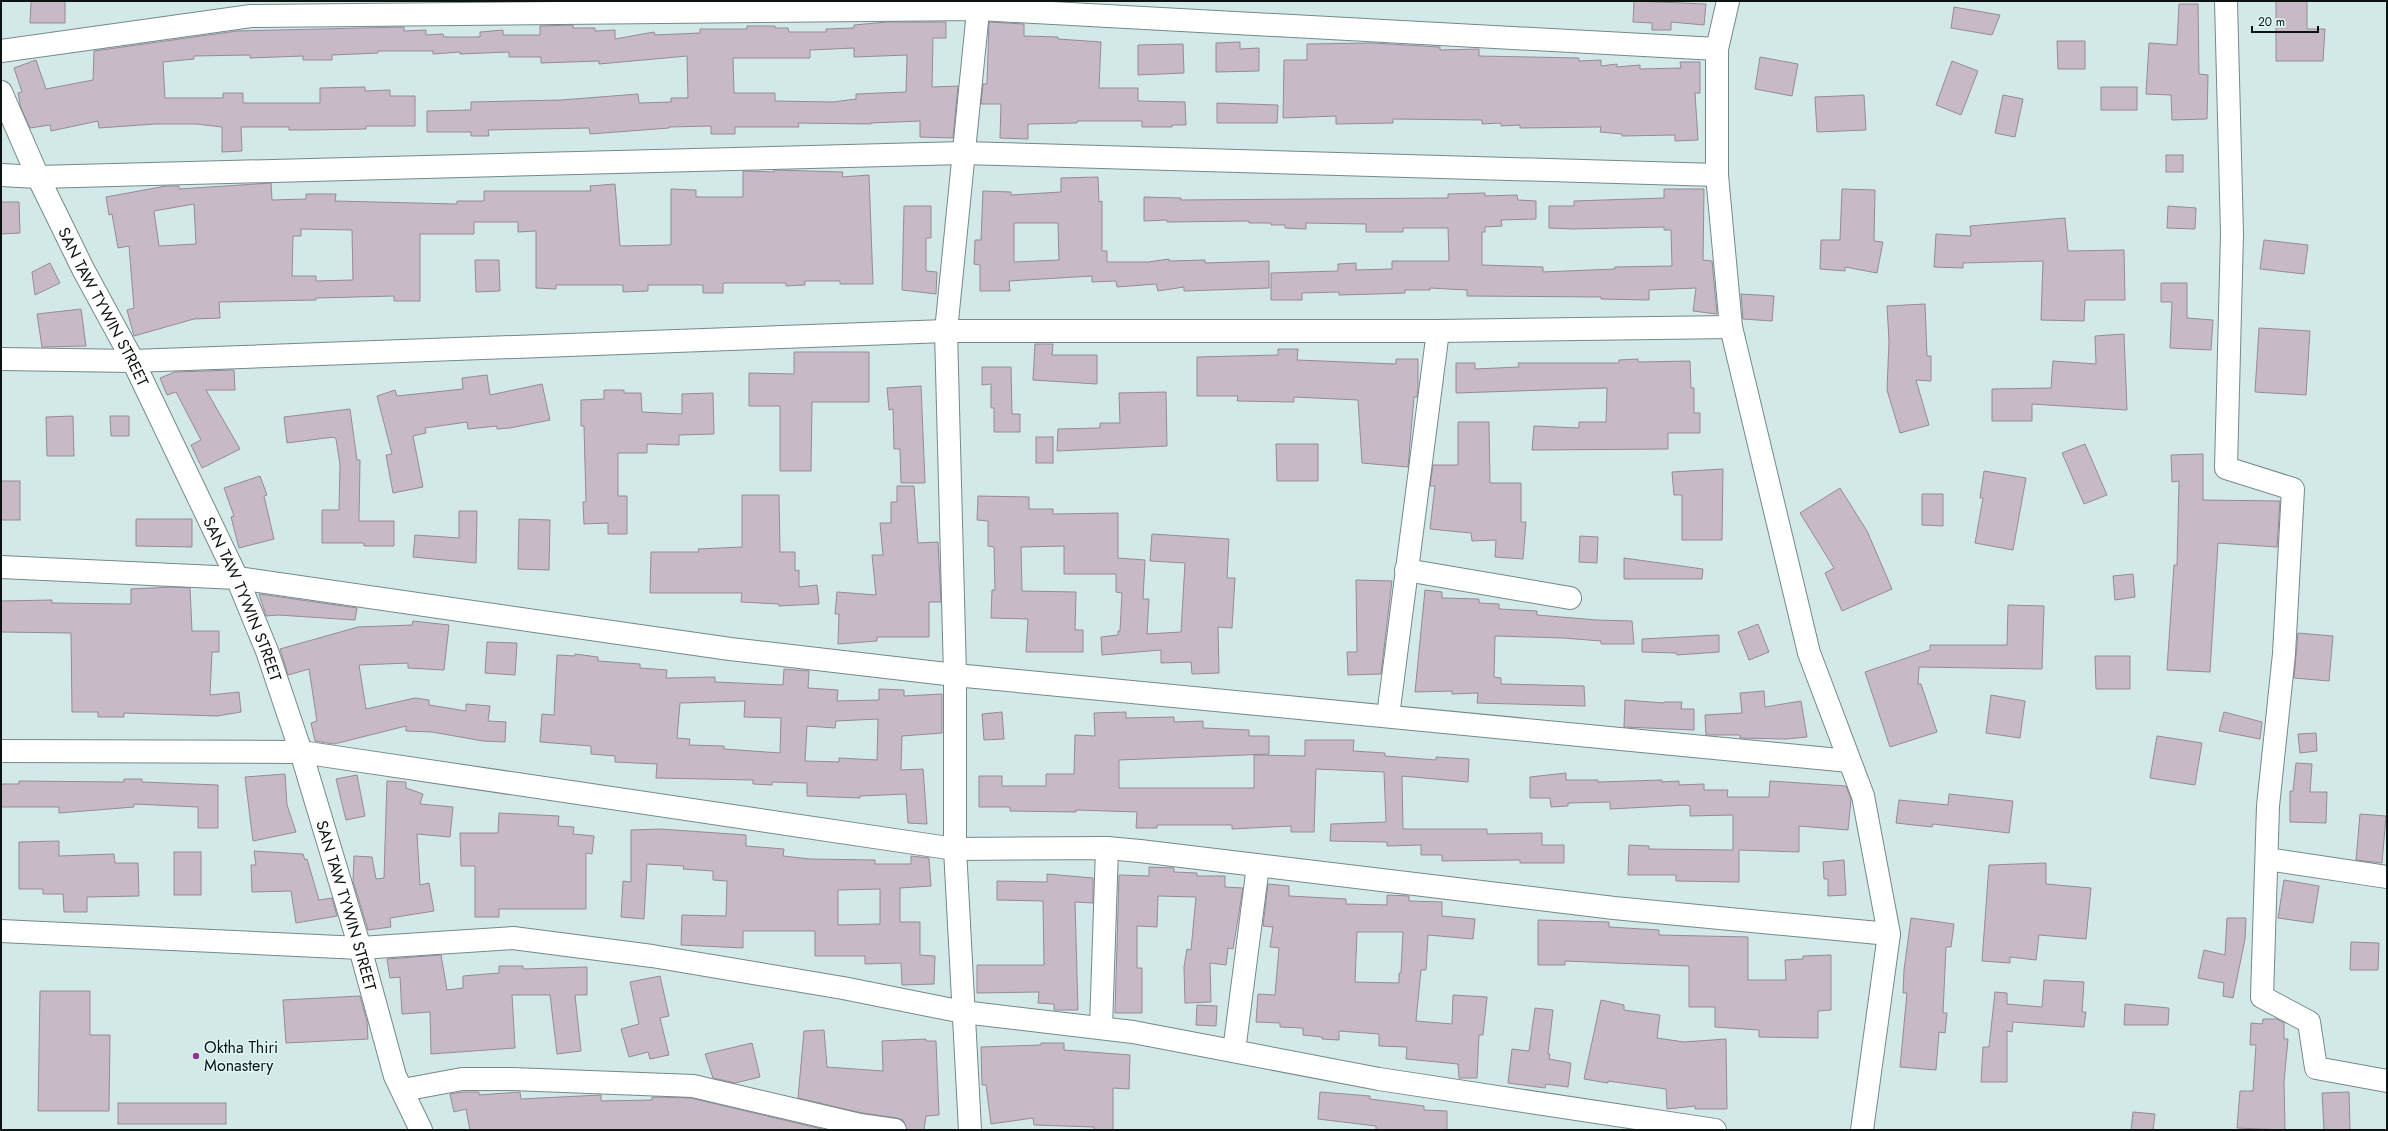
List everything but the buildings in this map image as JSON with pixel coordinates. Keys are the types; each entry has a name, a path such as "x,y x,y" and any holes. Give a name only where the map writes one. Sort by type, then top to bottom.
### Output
{"street":[{"path":"1728,1 1717,49 1717,176 1731,327 1809,653 1863,796 1889,934 1862,1130"},
{"path":"2226,1 2232,234 2226,468 2292,489 2284,654 2268,806 2262,997 2309,1022 2316,1068 2387,1081"},
{"path":"1,51 251,16 978,5 1717,49"},
{"path":"970,1130 955,849 955,675 946,331 978,5"},
{"name":"SAN TAW TYWIN STREET","path":"1,92 38,177 83,269 133,361 237,578 267,651 301,752 360,948 395,1076 421,1130"},
{"path":"1,175 38,177 963,153 1717,176"},
{"path":"1,359 133,361 946,331 1438,331 1731,327"},
{"path":"1388,716 1438,331"},
{"path":"1,567 237,578 730,649 955,675 1850,761"},
{"path":"1406,570 1570,598"},
{"path":"1,751 301,752 955,849 1106,848 1614,908 1889,934"},
{"path":"1101,1028 1106,848"},
{"path":"2267,859 2387,877"},
{"path":"1234,1051 1258,866"},
{"path":"1,931 360,948 513,938 652,956 843,988 963,1012 1133,1032 1379,1079 1715,1130"},
{"path":"403,1090 469,1079 693,1086 853,1123 895,1130"}],"place":[{"name":"Oktha Thiri Monastery","path":"196,1056"}]}
